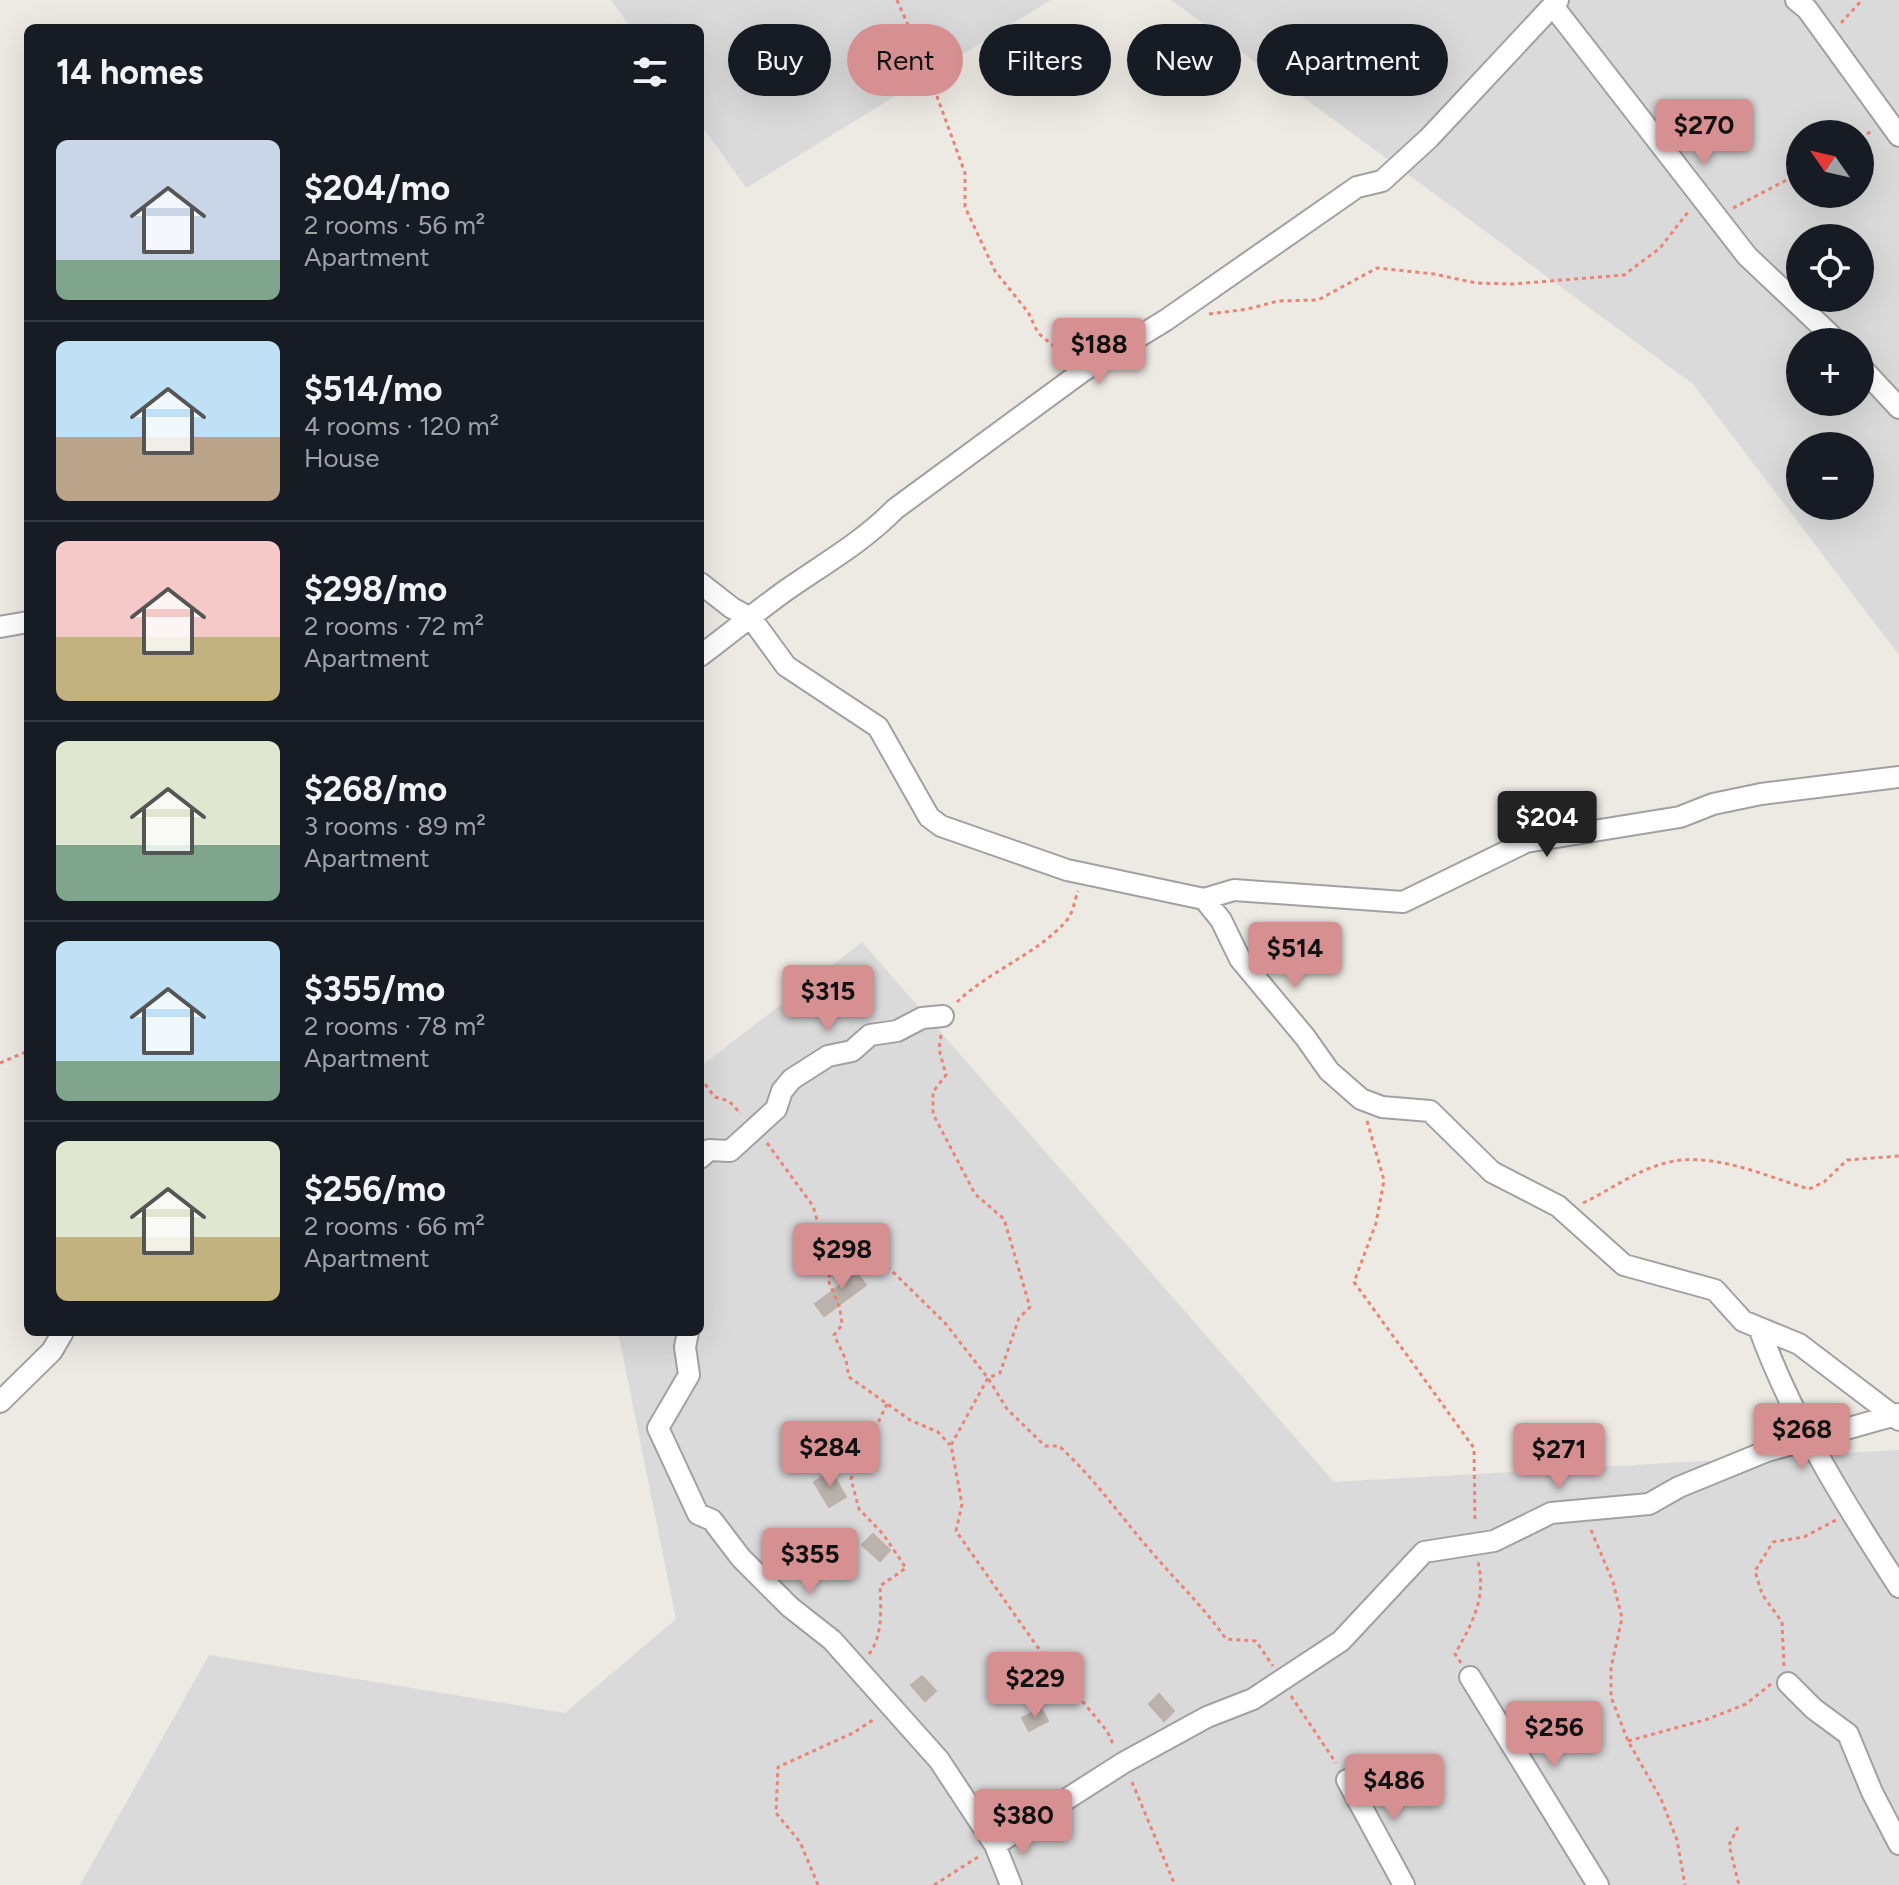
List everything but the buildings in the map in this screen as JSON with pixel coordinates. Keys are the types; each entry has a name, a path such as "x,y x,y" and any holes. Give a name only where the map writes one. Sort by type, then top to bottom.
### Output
{"street":[{"path":"1796,0 1828,38 1899,136"},
{"path":"704,653 874,531 895,509 1083,371 1166,320 1357,187 1382,181 1429,138 1555,3 1747,256 1823,328"},
{"path":"1874,381 1899,408"},
{"path":"704,586 751,618 786,666 878,727 929,817 941,826 1084,873 1204,899 1234,890 1403,902 1536,839 1680,817 1713,804 1761,794 1899,777"},
{"path":"0,627 24,623"},
{"path":"1204,899 1221,920 1240,959 1329,1071 1361,1099 1382,1107 1430,1111 1492,1172 1558,1206 1624,1265 1715,1290 1743,1321 1799,1344 1898,1416"},
{"path":"704,1154 709,1150 730,1151 776,1109 782,1091 792,1079 828,1056 852,1051 870,1035 897,1031 922,1018 943,1016"},
{"path":"1759,1328 1776,1375 1809,1439 1850,1512 1899,1587"},
{"path":"0,1402 52,1351 61,1336"},
{"path":"687,1336 685,1347 689,1375 658,1428 698,1514 712,1520 741,1558 790,1607 832,1640 939,1760 995,1845 1011,1885"},
{"path":"995,1845 1123,1763 1207,1717 1253,1699 1341,1641 1424,1552 1494,1541 1551,1513 1649,1504 1679,1487 1767,1451 1898,1416"},
{"path":"1470,1677 1598,1885"},
{"path":"1788,1683 1814,1709 1848,1734 1872,1792 1899,1844"},
{"path":"1347,1780 1404,1885"}],"path":[{"path":"897,0 924,61 965,173 965,207 995,271 1028,312 1038,333 1083,371"},
{"path":"1828,38 1862,0"},
{"path":"1728,210 1786,180"},
{"path":"1207,315 1278,301 1318,300 1377,268 1434,274 1476,283 1513,284 1624,275 1660,248 1700,197"},
{"path":"951,1445 988,1378 1000,1373 1019,1318 1030,1307 1004,1219 975,1194 933,1114 933,1092 946,1075 939,1049 943,1016 978,982 1021,955 1068,918 1084,873"},
{"path":"0,1063 24,1053"},
{"path":"704,1083 715,1097 729,1101 755,1128 813,1206 824,1245 835,1257"},
{"path":"1361,1099 1384,1180 1376,1223 1354,1282 1474,1448 1477,1498 1474,1546 1482,1594 1472,1625 1455,1654 1470,1677"},
{"path":"1558,1206 1580,1204 1665,1162 1709,1161 1809,1189 1824,1182 1847,1160 1899,1156"},
{"path":"1175,1885 1107,1731 1036,1645 956,1531 962,1504 951,1445 938,1432 910,1420 849,1377 846,1360 834,1335 842,1325 840,1308 828,1280 835,1257 855,1243 892,1271 945,1323 988,1378 1007,1409 1045,1446 1059,1446 1093,1477 1150,1551 1207,1612 1226,1639 1256,1641 1347,1780"},
{"path":"873,1683 865,1660 877,1644 880,1586 906,1568 883,1534 859,1509 851,1479 887,1404"},
{"path":"1585,1511 1613,1582 1622,1618 1611,1668 1611,1697 1628,1741 1667,1813 1677,1840 1685,1885"},
{"path":"1628,1741 1708,1719 1746,1704 1771,1684 1788,1683 1783,1663 1782,1622 1762,1594 1755,1571 1773,1542 1804,1537 1850,1512"},
{"path":"818,1885 800,1842 776,1813 778,1767 853,1733 894,1707"},
{"path":"1738,1827 1729,1845 1739,1885"},
{"path":"934,1885 995,1845"}],"shaded area":[{"path":"611,0 1051,0 1012,24 979,24 979,44 963,54 963,24 847,24 847,96 895,96 746,188 704,129 704,24 628,24"},
{"path":"1171,0 1899,0 1899,655 1796,520 1874,520 1874,432 1786,432 1786,506 1693,384 1302,96 1448,96 1448,24 1257,24 1257,63 1241,51 1241,24 1204,24"},
{"path":"862,942 1334,1482 1899,1450 1899,1885 80,1885 209,1655 565,1713 676,1619 619,1336 704,1336 704,1064"}]}
